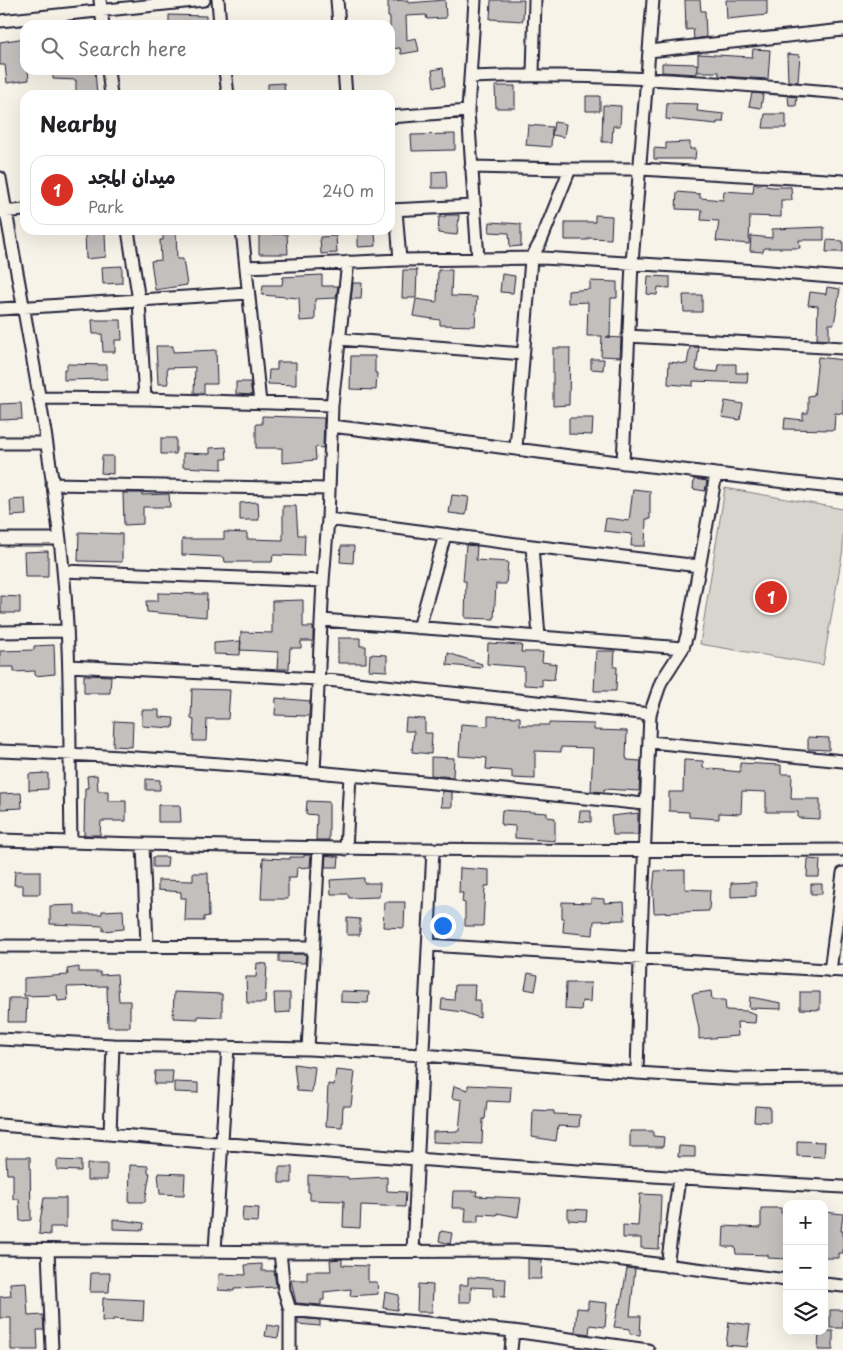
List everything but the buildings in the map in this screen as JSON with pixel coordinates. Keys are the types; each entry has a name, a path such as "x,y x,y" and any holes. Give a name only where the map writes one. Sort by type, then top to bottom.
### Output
{"street":[{"path":"0,21 101,5 204,0"},
{"path":"218,0 220,20"},
{"path":"337,0 339,20"},
{"path":"474,0 468,111 478,259"},
{"path":"533,74 535,0"},
{"path":"623,463 632,264 653,0"},
{"path":"101,5 102,20"},
{"path":"649,52 843,30"},
{"path":"470,77 533,74 648,78 843,93"},
{"path":"109,75 111,90"},
{"path":"226,75 228,90"},
{"path":"344,75 346,90"},
{"path":"395,117 468,111"},
{"path":"471,166 641,169 843,181"},
{"path":"516,448 531,259 541,241 570,169"},
{"path":"0,178 3,211 24,307 60,539 69,666 71,842"},
{"path":"395,210 474,206"},
{"path":"3,211 20,210"},
{"path":"395,224 400,260"},
{"path":"129,235 139,301 145,399"},
{"path":"243,235 260,403"},
{"path":"246,267 400,260 531,259 758,271 843,278"},
{"path":"314,772 323,580 328,519 332,405 348,262"},
{"path":"0,309 248,293"},
{"path":"628,336 843,348"},
{"path":"339,339 523,354"},
{"path":"39,398 145,399 332,405"},
{"path":"331,426 623,463 843,488"},
{"path":"0,443 46,443"},
{"path":"637,1073 650,714 661,682 683,648 692,618 699,566 716,474"},
{"path":"52,484 328,490"},
{"path":"328,519 699,566"},
{"path":"419,628 445,535"},
{"path":"0,539 60,539"},
{"path":"532,546 539,637"},
{"path":"63,571 323,580"},
{"path":"322,620 683,648"},
{"path":"0,632 67,631"},
{"path":"69,666 318,680 650,714"},
{"path":"650,742 843,761"},
{"path":"0,751 69,754 314,772 646,804"},
{"path":"346,849 350,776"},
{"path":"0,840 346,849 644,852 843,850"},
{"path":"143,845 147,945"},
{"path":"308,1049 319,848"},
{"path":"413,1251 433,849"},
{"path":"830,971 843,873"},
{"path":"429,945 843,972"},
{"path":"0,946 314,947"},
{"path":"0,1039 308,1049 423,1055 637,1073 736,1079 843,1078"},
{"path":"110,1134 113,1044"},
{"path":"215,1250 228,1047"},
{"path":"0,1125 679,1179 843,1187"},
{"path":"667,1266 679,1179"},
{"path":"0,1249 280,1252 516,1251 564,1254 783,1280"},
{"path":"48,1250 52,1350"},
{"path":"280,1252 284,1290 290,1310 290,1350"},
{"path":"828,1284 843,1286"},
{"path":"290,1310 513,1331 648,1350"},
{"path":"512,1350 513,1331"}],"shaded area":[{"path":"725,488 843,509 843,549 823,665 700,644"}],"place":[{"name":"ميدان المجد","path":"771,597"}]}
